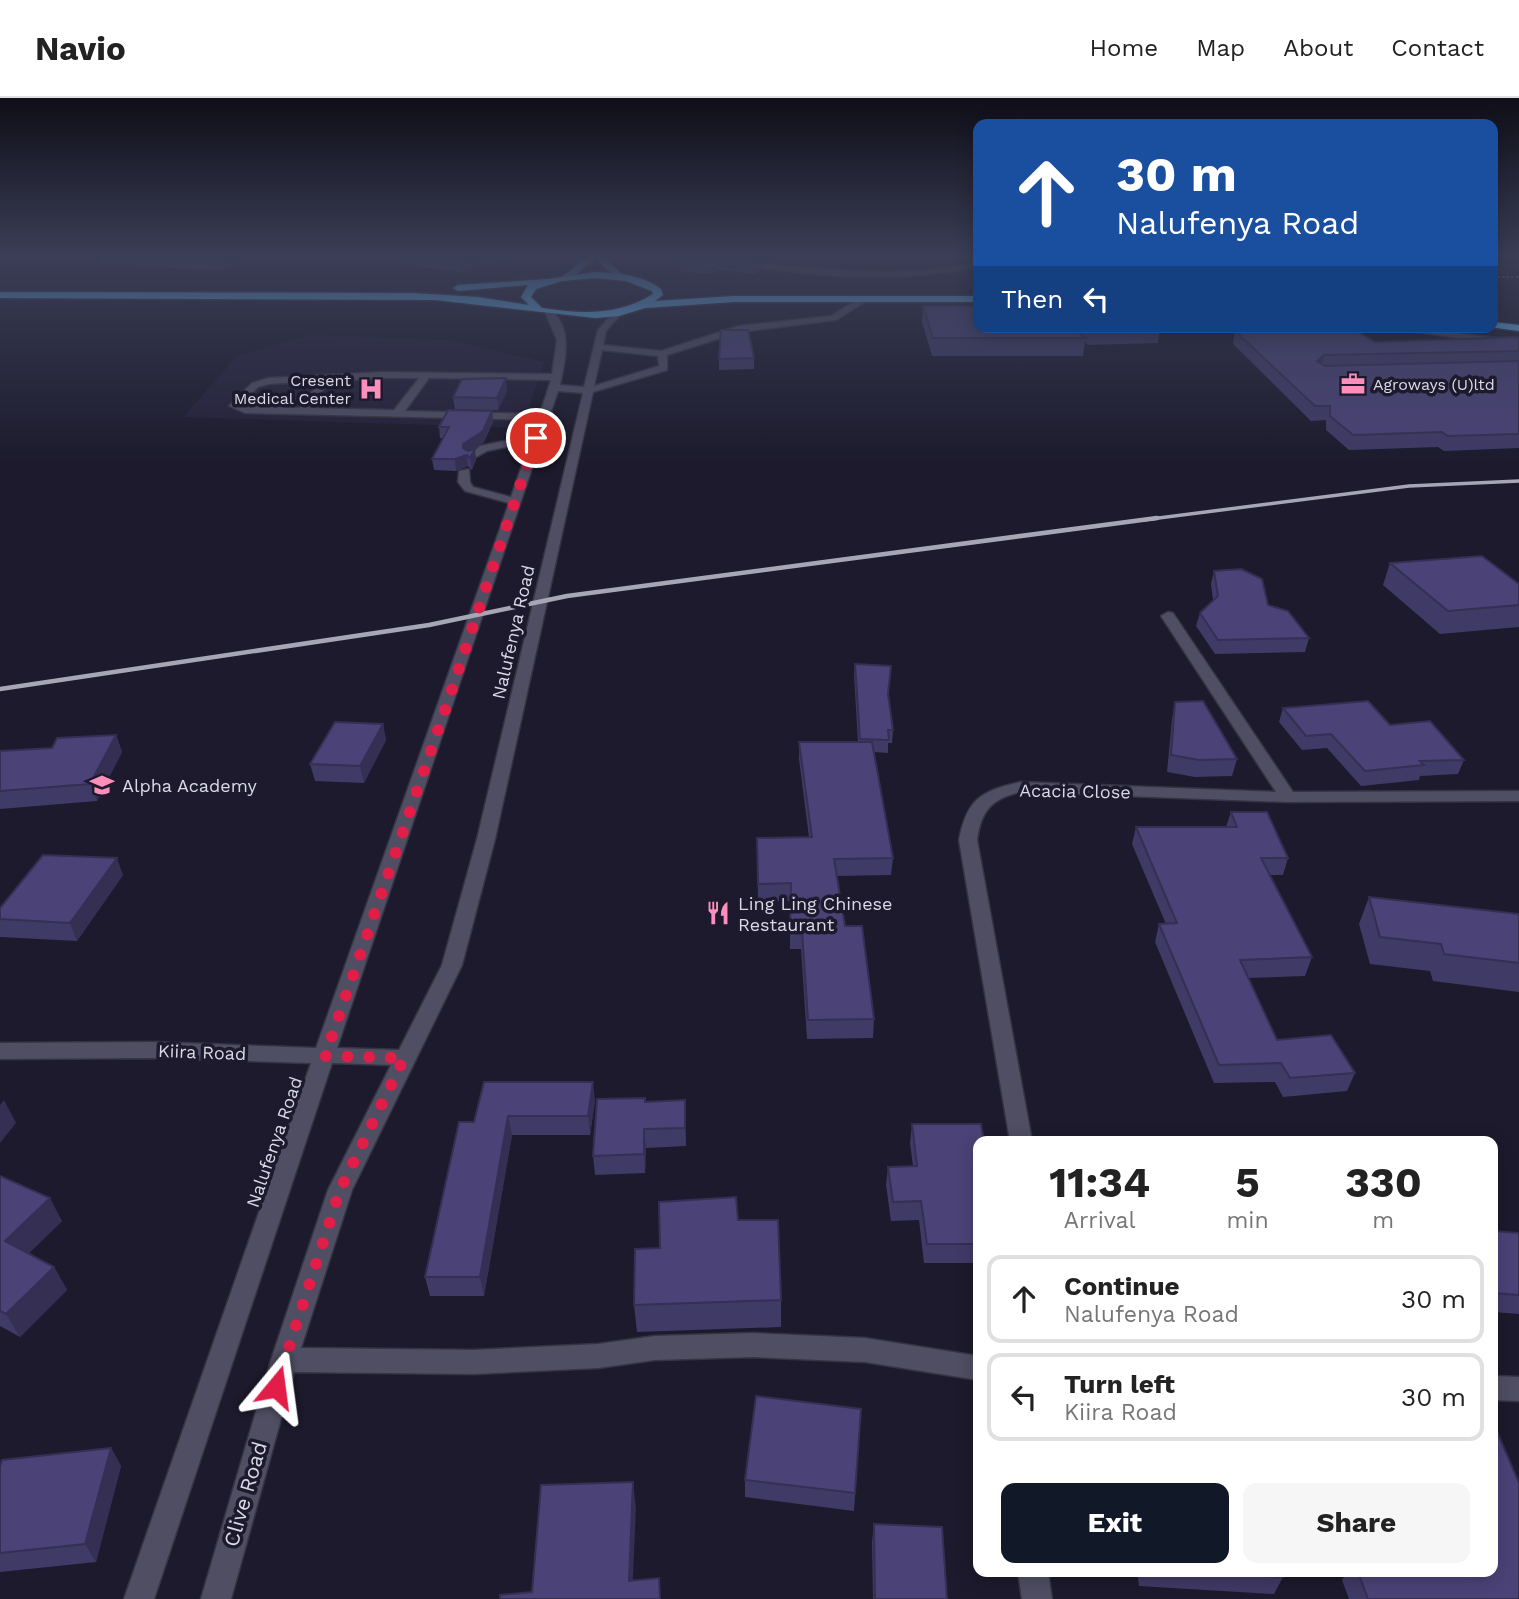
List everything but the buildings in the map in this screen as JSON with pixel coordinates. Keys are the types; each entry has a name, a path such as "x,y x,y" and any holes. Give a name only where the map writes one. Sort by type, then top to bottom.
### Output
{"highway":[{"path":"1498,326 1519,328"}],"street":[{"name":"Nalufenya Road","path":"139,1599 263,1230 445,710 544,417 564,342 556,324"},
{"name":"Nalufenya Road","path":"340,1190 453,965 486,839 602,330 608,324"},
{"path":"600,346 662,354 739,328 776,324"},
{"path":"1434,333 1519,344"},
{"path":"544,417 300,412 245,410 234,406 260,382 327,378 427,374 555,383 590,390 662,371 662,354"},
{"path":"397,414 427,374"},
{"path":"300,412 327,378"},
{"path":"471,457 484,447 536,438"},
{"path":"465,471 464,482 469,489 514,501"},
{"path":"1168,616 1288,797"},
{"name":"Acacia Close","path":"1020,1136 968,840 971,817 981,803 1002,791 1020,788 1288,797 1519,796"},
{"name":"Kiira Road","path":"0,1051 152,1050 404,1058"},
{"name":"Clive Road","path":"216,1599 284,1360 340,1190"},
{"path":"284,1360 474,1362 598,1356 655,1348 753,1345 865,1350 973,1367"},
{"path":"1498,1388 1519,1389"},
{"path":"1033,1577 1037,1599"}],"shaded area":[{"name":"Cresent Medical Center","path":"309,335 450,340 544,362 522,428 183,417 237,356"}],"railway":[{"path":"1143,520 1409,486 1519,481"},
{"path":"0,689 429,625 567,596 1157,518"}],"place":[{"name":"Agroways (U)ltd","path":"1353,384"},
{"name":"Cresent Medical Center","path":"371,389"},
{"name":"Alpha Academy","path":"102,785"},
{"name":"Ling Ling Chinese Restaurant","path":"718,913"}],"route":[{"path":"276,1387 340,1190 404,1058 325,1056 536,438"}]}
